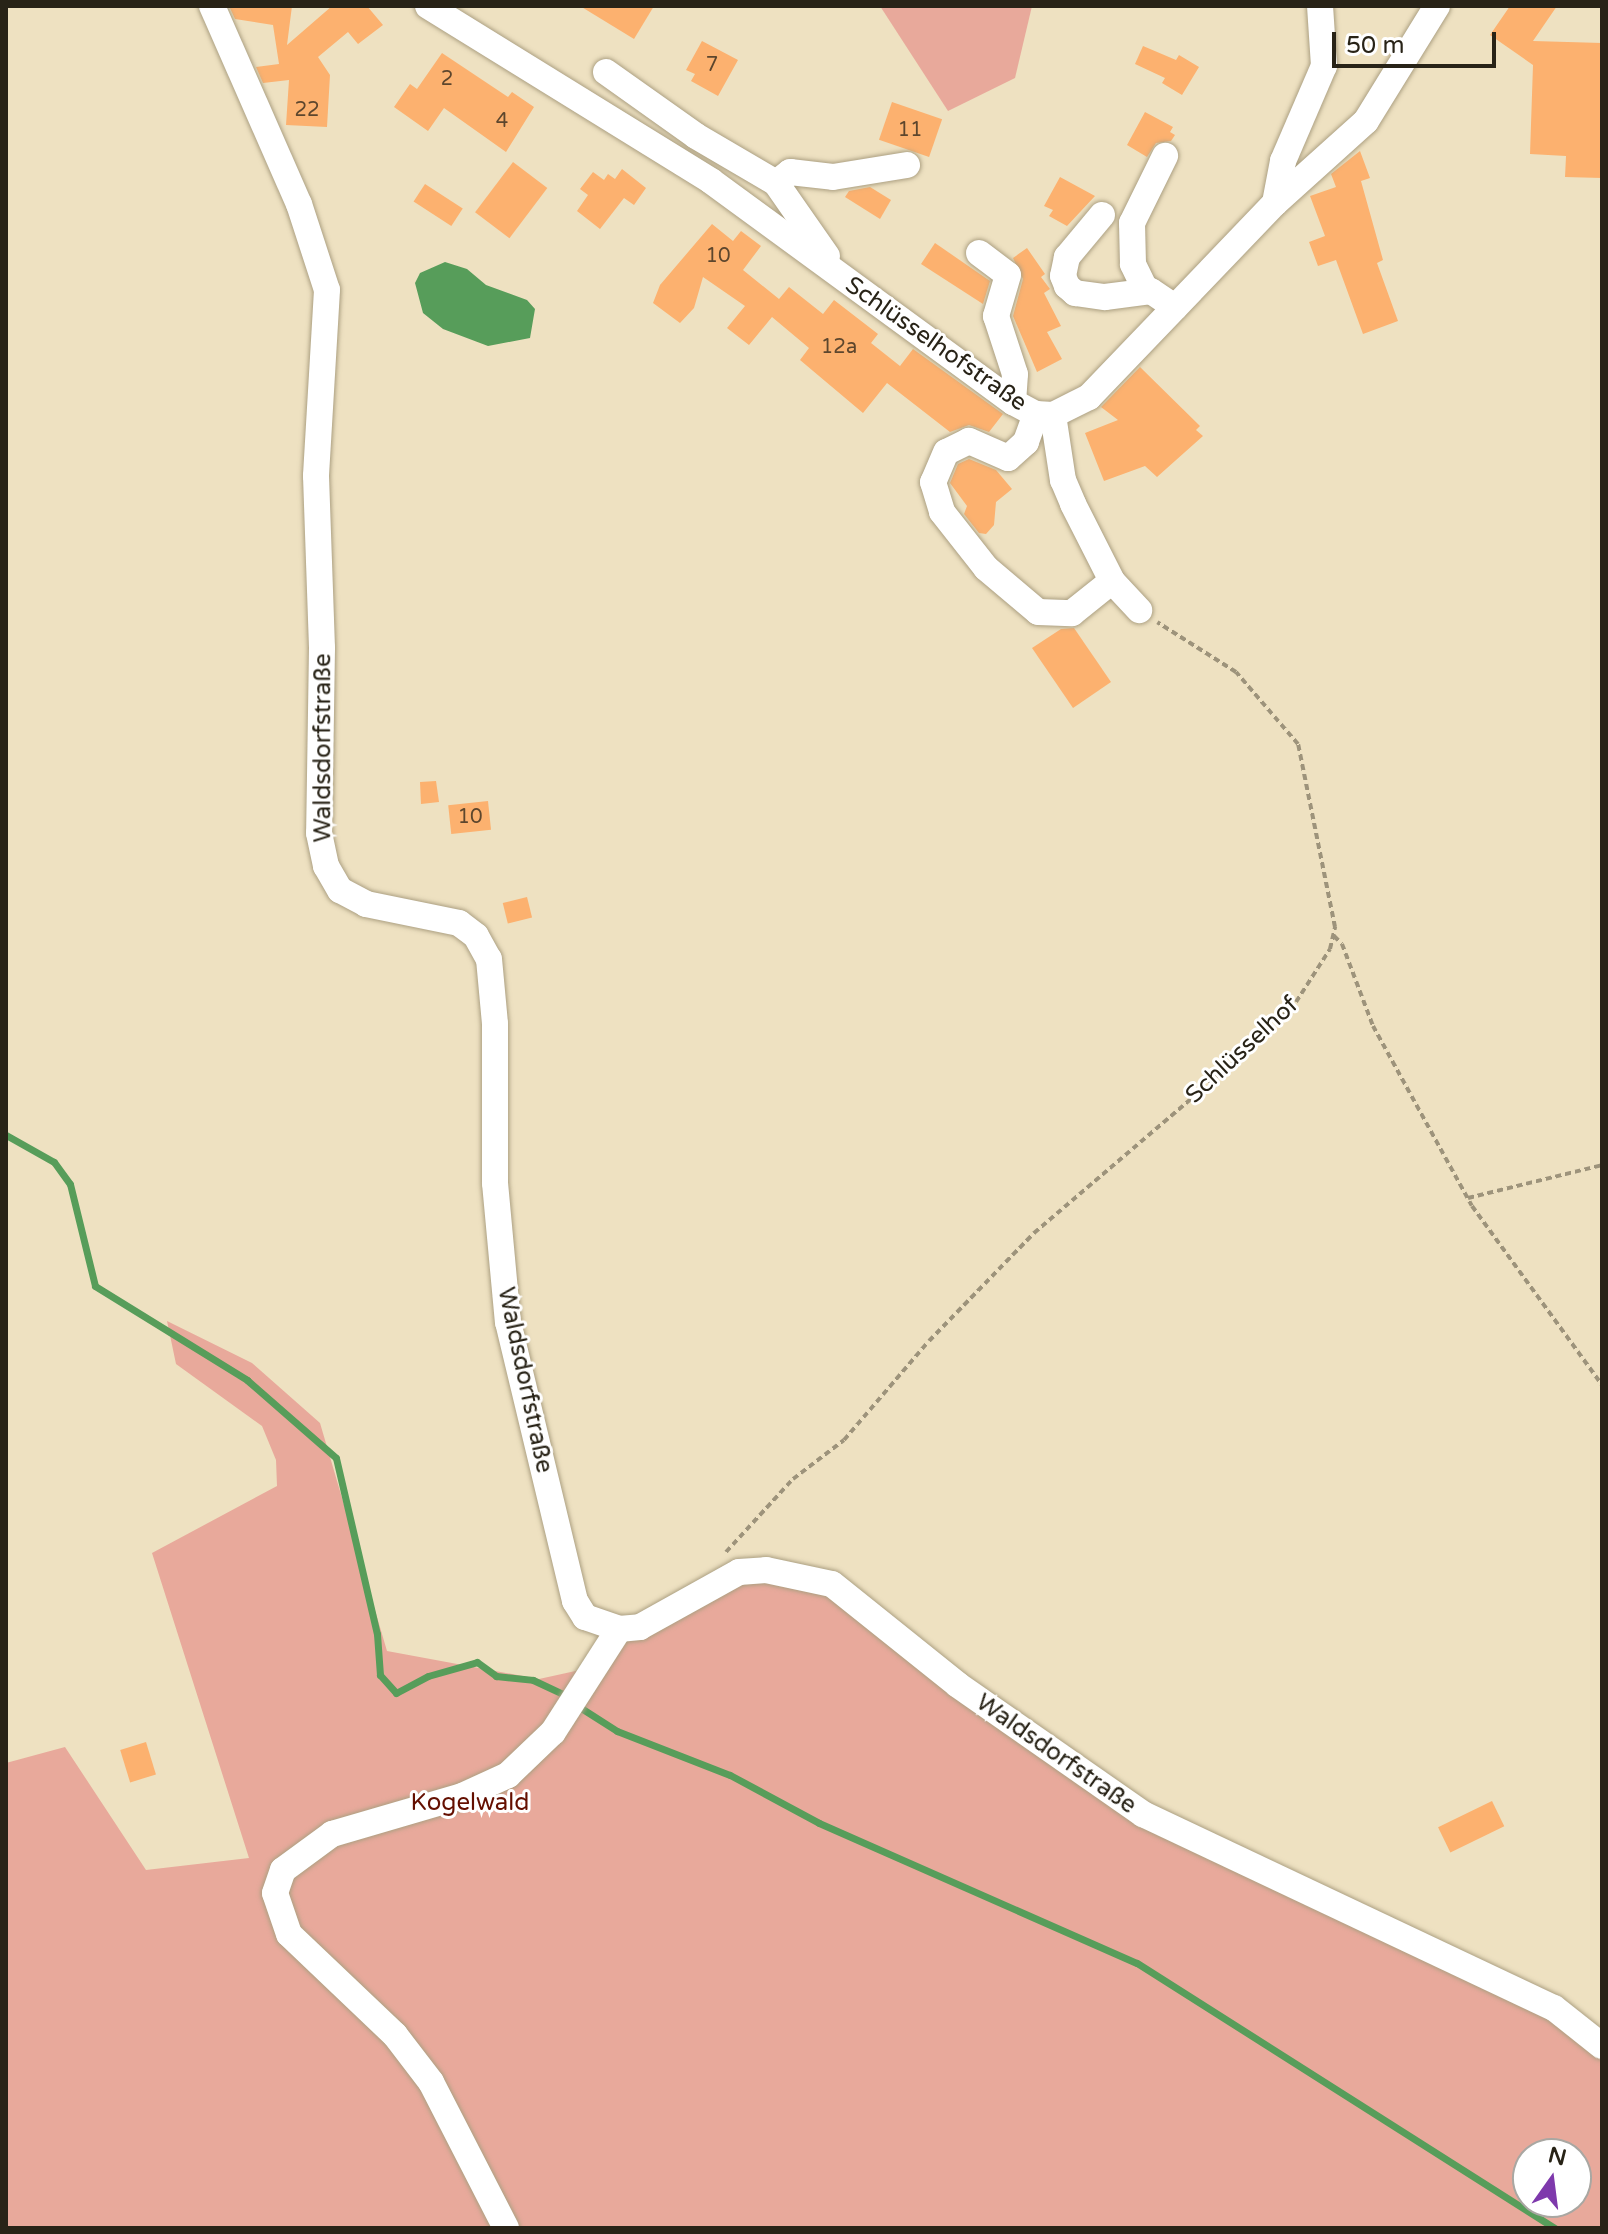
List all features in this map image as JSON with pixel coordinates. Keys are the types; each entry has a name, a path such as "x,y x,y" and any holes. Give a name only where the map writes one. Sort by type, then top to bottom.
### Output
{"street":[{"name":"Waldsdorfstraße","path":"212,6 299,204 327,290 316,476 322,648 319,833 326,866 340,890 366,904 459,923 476,936 489,959 495,1024 495,1183 508,1322 575,1601 585,1617 619,1629 640,1627 739,1572 766,1570 832,1584 958,1685 1143,1814 1554,2008 1602,2046"},
{"name":"Schlüsselhofstraße","path":"428,6 711,181 1034,410 1089,397 1275,203 1366,121 1437,6"},
{"path":"1275,203 1283,161 1324,66 1320,6"},
{"path":"606,72 684,128 776,183 820,244 831,269"},
{"path":"1146,291 1133,264 1132,223 1165,156"},
{"path":"776,183 790,172 833,177 907,165"},
{"path":"1102,215 1067,257 1063,276 1067,286 1096,297 1146,291 1161,294 1175,307"},
{"path":"979,253 1008,275 996,316 1015,374 1112,581 1139,610"},
{"path":"1034,410 1026,442 1008,458 969,441 946,452 933,482 938,505 986,568 1038,612 1072,613 1112,581"},
{"path":"506,2228 431,2082 395,2035 289,1934 275,1893 283,1870 332,1834 462,1796 508,1775 553,1732 619,1629"}],"path":[{"path":"1139,610 1236,672 1298,744 1333,935 1342,944 1373,1026 1467,1198 1602,1385"},
{"name":"Schlüsselhof","path":"718,1561 793,1479 844,1440 929,1341 1034,1233 1255,1044 1322,967 1333,935"},
{"path":"1467,1198 1602,1165"}],"green space":[{"path":"880,6 1032,6 1015,78 948,111"},
{"name":"Kogelwald","path":"167,1321 252,1363 320,1423 387,1651 539,1679 580,1670 595,1651 741,1576 826,1589 1018,1740 1547,2011 1602,2054 1602,2228 6,2228 6,1763 65,1747 146,1870 249,1858 152,1553 277,1486 276,1460 262,1426 176,1364"}],"shaded area":[{"path":"445,262 467,269 486,285 527,300 535,309 530,338 488,346 443,329 423,313 415,283 420,273"}],"building":[{"path":"229,6 292,6 287,45 332,6 367,6 383,25 358,44 348,32 318,57 330,75 327,127 286,125 289,80 263,83 256,67 279,64 273,25 235,19"},
{"path":"580,6 654,6 634,39"},
{"path":"1510,6 1557,6 1533,41 1602,43 1602,178 1565,177 1566,156 1530,154 1533,65 1490,35"},
{"path":"702,41 738,60 718,96 691,81 695,74 686,70"},
{"path":"1143,46 1176,60 1179,55 1199,67 1182,95 1162,83 1165,78 1135,64"},
{"path":"442,53 508,97 512,92 534,107 506,152 444,108 428,131 394,107 410,84 417,89"},
{"path":"892,102 942,119 929,157 879,140"},
{"path":"1145,112 1173,127 1170,132 1175,135 1171,141 1156,143 1147,157 1127,145"},
{"path":"1360,151 1370,178 1361,181 1383,260 1377,263 1398,321 1363,334 1336,260 1318,266 1309,242 1325,236 1310,196 1336,187 1331,174"},
{"path":"513,162 547,188 509,238 475,212"},
{"path":"622,169 646,188 634,205 624,198 600,229 577,211 588,195 580,189 593,172 604,180 608,174 615,179"},
{"path":"1060,177 1095,196 1067,226 1049,216 1053,210 1044,206"},
{"path":"425,184 463,209 451,226 414,202"},
{"path":"870,187 891,200 880,219 845,197 849,191"},
{"path":"712,224 733,241 741,231 761,246 743,270 779,299 789,287 823,314 834,300 878,334 871,343 900,366 913,349 1003,414 989,432 969,425 950,432 887,383 863,413 800,360 809,348 772,317 749,345 727,328 745,306 703,277 694,308 680,323 653,303 660,285"},
{"path":"935,243 990,281 983,304 921,264"},
{"path":"1027,248 1045,274 1041,277 1050,289 1044,293 1061,326 1047,332 1062,359 1037,372 1013,316 1023,279 1013,258"},
{"path":"1140,367 1200,426 1196,430 1203,436 1157,477 1145,466 1104,481 1085,433 1118,420 1101,407"},
{"path":"969,459 996,470 1012,489 996,502 994,525 986,534 979,533 964,514 967,506 950,483 958,464"},
{"path":"1074,628 1111,682 1073,708 1032,648 1061,629"},
{"path":"436,781 439,802 421,804 420,782"},
{"path":"488,801 491,830 451,834 448,805"},
{"path":"527,897 532,917 508,923 503,903"},
{"path":"146,1742 156,1775 130,1782 120,1750"},
{"path":"1492,1801 1504,1826 1450,1852 1438,1827"}],"waterway":[{"path":"6,1135 54,1162 70,1184 95,1286 247,1380 336,1458 377,1634 380,1675 396,1693 428,1676 477,1662 496,1676 533,1680 567,1696"},
{"path":"581,1708 617,1731 730,1775 819,1823 1137,1963 1555,2228"}]}
